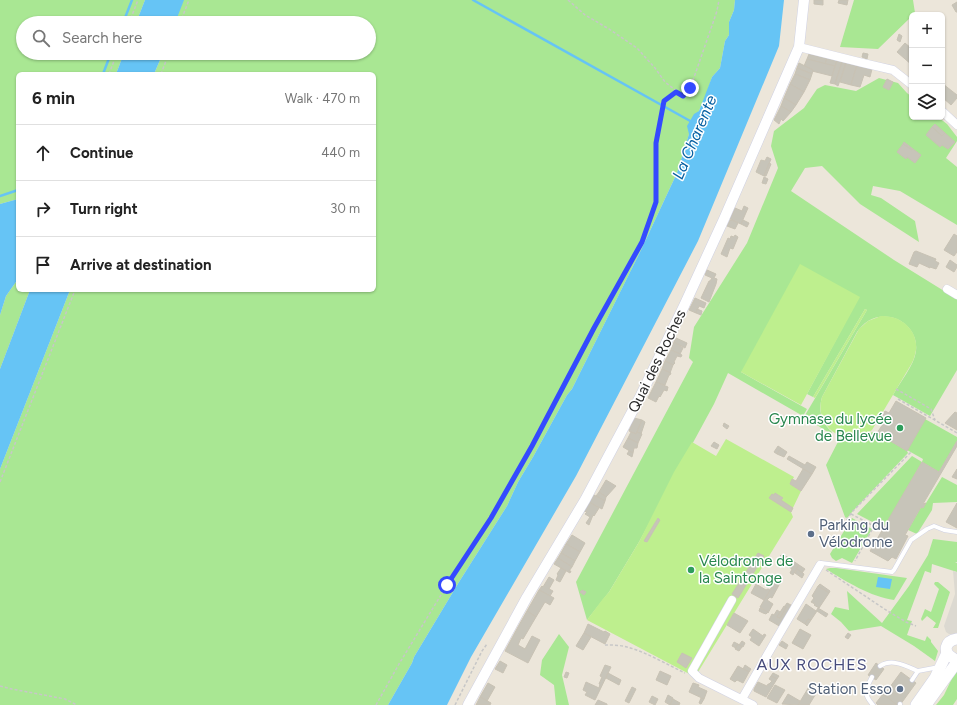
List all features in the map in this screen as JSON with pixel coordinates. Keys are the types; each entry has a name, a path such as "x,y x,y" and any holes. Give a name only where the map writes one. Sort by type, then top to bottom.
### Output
{"main road":[{"path":"916,705 935,678 941,666 952,656 946,648 948,644 957,639"},
{"path":"926,705 957,662"}],"street":[{"name":"Quai des Roches","path":"468,705 527,596 585,500 641,395 684,306 799,47 804,0"},
{"path":"799,47 893,70 911,84"},
{"path":"945,114 957,125"},
{"path":"947,289 957,294"},
{"path":"742,699 820,564"},
{"path":"732,600 692,671 700,678 753,705"}],"lane":[{"path":"820,564 852,566 892,572 911,540 927,530 934,526 944,530 957,532"},
{"path":"880,666 885,663 900,663 918,671 941,666"},
{"path":"912,680 918,671"},
{"path":"872,677 866,688 867,698 873,705"}],"path":[{"path":"132,16 138,0"},
{"path":"183,16 189,0"},
{"path":"568,0 585,15 637,48 665,82 683,96 690,88 717,11 719,0"},
{"path":"110,72 114,60"},
{"path":"162,72 166,60"},
{"path":"376,705 447,585 491,518 532,446 594,328 642,242 656,202 656,143 664,101 676,92"},
{"path":"0,482 74,292"},
{"path":"896,389 931,409 936,421"},
{"path":"898,399 957,433"},
{"path":"844,524 850,514 911,452"},
{"path":"850,514 874,526 852,566"},
{"path":"820,564 886,610 916,626"},
{"path":"455,705 487,644"},
{"path":"605,645 628,647 642,652 694,677 700,678"},
{"path":"0,686 65,699 77,705"}],"green space":[{"path":"0,0 145,0 139,16 16,16 16,60 121,60 117,72 16,72 16,200 0,204"},
{"path":"183,0 735,0 734,10 729,22 729,35 725,41 720,68 712,77 689,134 677,173 641,250 572,389 567,395 518,482 507,506 414,657 388,705 0,705 0,469 69,292 376,292 376,72 155,72 160,60 376,60 376,16 177,16"},
{"path":"854,0 913,0 915,12 909,12 909,19 878,49 840,47"},
{"path":"879,78 898,83 909,95 909,120 942,120 957,137 957,141 946,158 957,167 957,225 900,191 873,186 871,195 881,198 915,221 919,242 860,204 822,166 805,168 791,191 894,260 957,299 957,370 930,416 893,395 913,362 916,351 916,342 908,327 901,321 894,318 877,317 866,322 857,332 822,397 820,407 821,416 825,424 832,432 831,434 804,417 867,310 865,309 813,397 807,394 859,297 741,372 807,409 803,416 728,373 714,404 639,542 609,592 587,620 576,582 693,362 689,358 694,327 747,243 778,168 771,146 774,131 804,108 817,89 825,85 856,91"},
{"path":"800,264 860,297 801,405 741,372"},
{"path":"16,282 16,292 29,292 0,369 0,315 6,296"},
{"path":"865,309 867,310 815,398 813,397"},
{"path":"881,316 895,318 907,325 911,330 916,343 914,358 872,430 862,436 852,438 843,437 834,433 822,418 822,397 859,329 868,321"},
{"path":"925,419 957,437 957,441 939,472 922,462 923,459 907,450"},
{"path":"873,432 907,451 908,453 846,518 826,465 841,436 861,435"},
{"name":"Vélodrome de la Saintonge","path":"726,439 794,477 790,484 801,491 791,512 793,517 695,677 587,620 609,592 639,542 674,472 692,442 716,456"},
{"path":"912,456 922,462 884,528 857,514"},
{"path":"942,477 957,485 957,502 933,503 932,510 917,534 908,530 921,507 923,508"},
{"path":"852,518 872,529 852,563 842,558 836,561 830,554"},
{"path":"933,539 957,542 957,562 955,562 957,563 957,572 932,564 931,573 925,571 907,620 912,621 907,635 925,641 927,636 938,651 935,661 881,626 849,631 831,614 835,607 849,610 847,591 882,623 909,586 928,555"},
{"path":"830,568 907,578 894,600 876,596 858,588 826,569"},
{"path":"935,582 938,582 950,592 938,628 933,628 936,623 927,616 922,621 921,619 925,609 931,612 939,589 934,584"},
{"path":"559,634 569,647 562,675 569,705 556,705 554,685 540,675 542,660"},
{"path":"957,671 957,699 953,705 936,705 944,695 954,674"}],"shaded area":[{"path":"953,571 957,572 957,634 949,634 946,632 944,626 955,594"}],"water":[{"path":"145,0 184,0 178,16 139,16"},
{"name":"La Charente","path":"735,0 784,0 779,46 698,241 576,476 471,657 447,705 388,705 414,657 507,506 518,482 567,395 572,389 641,250 677,173 689,134 687,126 694,114 699,111 712,77 720,68 725,41 729,35 729,22 734,10"},
{"path":"121,60 160,60 155,72 117,72"},
{"path":"16,200 16,282 6,296 0,315 0,204"},
{"path":"29,292 69,292 0,469 0,369"},
{"path":"878,577 892,579 890,589 876,587"}],"building":[{"path":"814,0 823,0 823,5 814,4"},
{"path":"839,0 848,0 847,5 838,3"},
{"path":"957,2 957,12 956,12 952,5"},
{"path":"899,34 902,36 900,42 897,40"},
{"path":"905,43 909,46 909,62 897,52"},
{"path":"863,53 868,54 867,59 862,57"},
{"path":"809,54 827,58 825,64 807,59"},
{"path":"827,58 837,60 835,66 825,64"},
{"path":"807,59 835,66 832,76 812,71 813,70 804,66"},
{"path":"837,60 842,62 835,84 830,83"},
{"path":"842,62 846,63 838,86 835,84"},
{"path":"799,63 813,70 812,74 797,68"},
{"path":"846,63 857,65 851,85 840,82"},
{"path":"857,65 872,69 870,77 864,75 860,87 851,85"},
{"path":"797,68 812,74 810,80 795,74"},
{"path":"795,74 810,80 804,92 790,84"},
{"path":"887,79 893,82 889,90 883,87"},
{"path":"790,84 804,92 796,105 784,98"},
{"path":"945,86 957,95 957,98 951,105 945,100"},
{"path":"784,98 796,105 791,112 781,106"},
{"path":"781,106 791,112 783,121 781,119 779,124 774,120"},
{"path":"935,124 945,133 942,136 932,127"},
{"path":"932,127 942,136 945,133 955,142 948,149 942,145 940,147 926,135"},
{"path":"904,142 913,149 912,150 903,144"},
{"path":"903,144 921,155 915,163 907,157 906,159 897,152"},
{"path":"767,157 771,159 764,176 756,172 761,160 765,161"},
{"path":"769,163 771,164 766,176 764,176"},
{"path":"764,177 768,179 766,184 762,183"},
{"path":"744,206 748,208 741,224 730,219 735,208 742,211"},
{"path":"730,220 738,223 735,229 727,226"},
{"path":"743,220 749,223 747,227 741,224"},
{"path":"954,234 957,236 957,252 954,256 944,250"},
{"path":"735,235 738,237 733,249 730,248 727,257 721,254 728,238 730,239 731,236 734,237"},
{"path":"916,251 936,259 935,261 939,263 936,269 919,263 917,267 909,264 914,252"},
{"path":"950,260 957,265 954,272 946,267"},
{"path":"707,270 716,274 714,278 717,279 709,302 701,298 712,278 705,275"},
{"path":"695,298 706,303 704,308 699,306 696,313 689,310"},
{"path":"697,309 702,311 701,315 696,313"},
{"path":"676,338 687,343 685,348 674,342"},
{"path":"674,342 683,348 680,354 671,350"},
{"path":"671,350 682,355 681,357 677,356 673,365 665,361"},
{"path":"665,361 673,365 670,373 662,369"},
{"path":"662,369 671,373 665,385 656,382"},
{"path":"656,382 668,387 667,391 664,390 656,402 648,398"},
{"name":"Gymnase du lycée de Bellevue","path":"896,401 926,418 907,451 877,433 885,421 881,419 885,411 889,413"},
{"path":"955,412 957,413 957,430 945,423"},
{"path":"634,418 642,420 636,434 629,431"},
{"path":"642,420 645,422 641,434 637,432"},
{"path":"724,423 729,426 727,429 723,426"},
{"path":"631,432 642,434 638,443 628,438"},
{"path":"628,438 638,443 637,448 634,448 633,453 623,447"},
{"path":"957,441 957,446 923,504 926,503 923,508 921,507 905,535 908,536 896,559 892,557 888,561 870,551 922,462 939,472"},
{"path":"714,442 719,445 717,449 711,446"},
{"path":"778,446 781,448 777,454 774,452"},
{"path":"781,448 787,452 784,457 777,454"},
{"path":"629,451 633,453 632,457 627,454"},
{"path":"789,456 805,465 807,462 816,467 812,474 787,459"},
{"path":"803,469 812,474 801,491 790,484 792,479 796,481"},
{"path":"957,469 957,479 952,477"},
{"path":"606,480 616,486 606,497 599,492"},
{"path":"599,492 606,497 605,501 596,496"},
{"path":"775,493 783,498 781,500 793,508 791,512 769,498"},
{"path":"594,495 605,501 602,509 589,502"},
{"path":"589,502 599,508 594,516 593,515 589,525 586,523 590,517 585,514 587,512 584,511"},
{"path":"957,503 957,528 946,522"},
{"path":"658,518 660,520 647,542 644,541"},
{"path":"572,535 585,543 580,552 566,544"},
{"path":"566,544 580,552 575,561 561,553"},
{"path":"561,553 575,561 572,567 558,558"},
{"path":"758,553 764,556 738,598 732,594"},
{"path":"782,554 789,558 786,562 782,560 783,557 780,556"},
{"path":"558,558 572,567 569,571 571,571 570,573 554,564"},
{"path":"789,558 799,565 793,575 790,573 792,569 785,564"},
{"path":"799,565 805,569 802,573 796,569"},
{"path":"561,568 566,571 560,582 556,580 557,574"},
{"path":"797,569 804,574 802,578 795,573"},
{"path":"549,577 554,580 549,589 553,591 550,596 539,590 542,586 543,587"},
{"path":"776,580 781,583 779,585 774,583"},
{"path":"774,583 779,585 772,598 770,597 767,600 773,604 768,613 760,607"},
{"path":"756,584 766,590 770,590 764,600 751,593"},
{"path":"820,584 830,591 829,593 818,586"},
{"path":"818,586 829,593 819,608 811,602 814,598 812,596"},
{"path":"539,590 554,598 550,605 545,602 536,617 527,611"},
{"path":"582,590 586,592 584,595 580,592"},
{"path":"787,603 793,606 781,627 769,620 772,614 774,615 777,610 780,612 777,617 780,618"},
{"path":"806,604 816,611 818,608 828,614 826,617 817,611 811,620 808,619 805,624 797,619"},
{"path":"784,606 786,607 780,618 777,617"},
{"path":"760,608 768,612 766,614 759,611"},
{"path":"527,611 536,617 523,639 521,638 518,645 525,649 532,636 540,640 528,663 505,651"},
{"path":"734,613 748,621 740,633 727,625"},
{"path":"808,619 811,620 807,626 805,624"},
{"path":"588,624 610,634 605,644 584,633"},
{"path":"753,629 763,636 764,634 766,635 759,646 750,640 752,637 749,635"},
{"path":"800,629 811,635 803,649 792,643"},
{"path":"584,633 591,637 583,650 576,646"},
{"path":"848,633 851,635 848,639 845,637"},
{"path":"742,641 745,643 743,647 739,645"},
{"path":"782,641 788,645 786,649 779,645"},
{"path":"734,642 738,644 736,648 732,646"},
{"path":"738,644 742,647 739,651 735,649"},
{"path":"682,653 692,658 686,668 677,662"},
{"path":"500,661 507,665 503,673 495,669"},
{"path":"876,663 884,669 876,680 868,675"},
{"path":"605,665 611,667 595,700 585,695 587,692 583,690 586,682 599,688 602,677 600,676"},
{"path":"745,665 751,669 749,672 743,669"},
{"path":"738,666 749,672 743,683 737,680 735,682 730,679"},
{"path":"660,671 671,676 667,685 656,680"},
{"path":"566,672 569,673 567,678 564,677"},
{"name":"Station Esso","path":"901,672 916,683 900,705 896,705 884,695"},
{"path":"608,673 621,680 619,685 606,678"},
{"path":"773,673 779,676 777,679 771,676"},
{"path":"771,676 777,679 766,697 754,691 758,682 767,686 772,681 769,679"},
{"path":"488,683 495,687 487,701 480,697"},
{"path":"693,683 699,685 698,687 707,691 704,699 689,692"},
{"path":"775,685 785,690 777,703 767,698"},
{"path":"810,685 814,687 812,689 817,692 809,705 798,705"},
{"path":"632,687 636,689 629,703 625,701"},
{"path":"788,694 800,701 798,705 782,704"},
{"path":"883,694 897,705 878,705 876,703"},
{"path":"668,695 673,698 670,705 665,702"},
{"path":"652,696 658,699 655,705 649,702"},
{"path":"480,697 491,703 490,705 476,705"},
{"path":"701,698 704,699 701,704 699,703"},
{"path":"673,699 680,703 679,705 670,705"},
{"path":"598,700 607,704 607,705 595,705"}],"waterway":[{"path":"126,16 132,0"},
{"name":"La Charente","path":"473,0 692,122"},
{"path":"104,72 108,60"},
{"path":"0,196 16,191"}],"place":[{"name":"Gymnase du lycée de Bellevue","path":"900,428"},
{"name":"Parking du Vélodrome","path":"811,534"},
{"name":"Vélodrome de la Saintonge","path":"691,570"},
{"name":"Station Esso","path":"900,689"}],"district":[{"name":"AUX ROCHES","path":"812,664"}],"route":[{"path":"447,585 491,518 532,446 594,328 642,242 656,202 656,143 664,101 676,92 683,96 690,88"}]}
